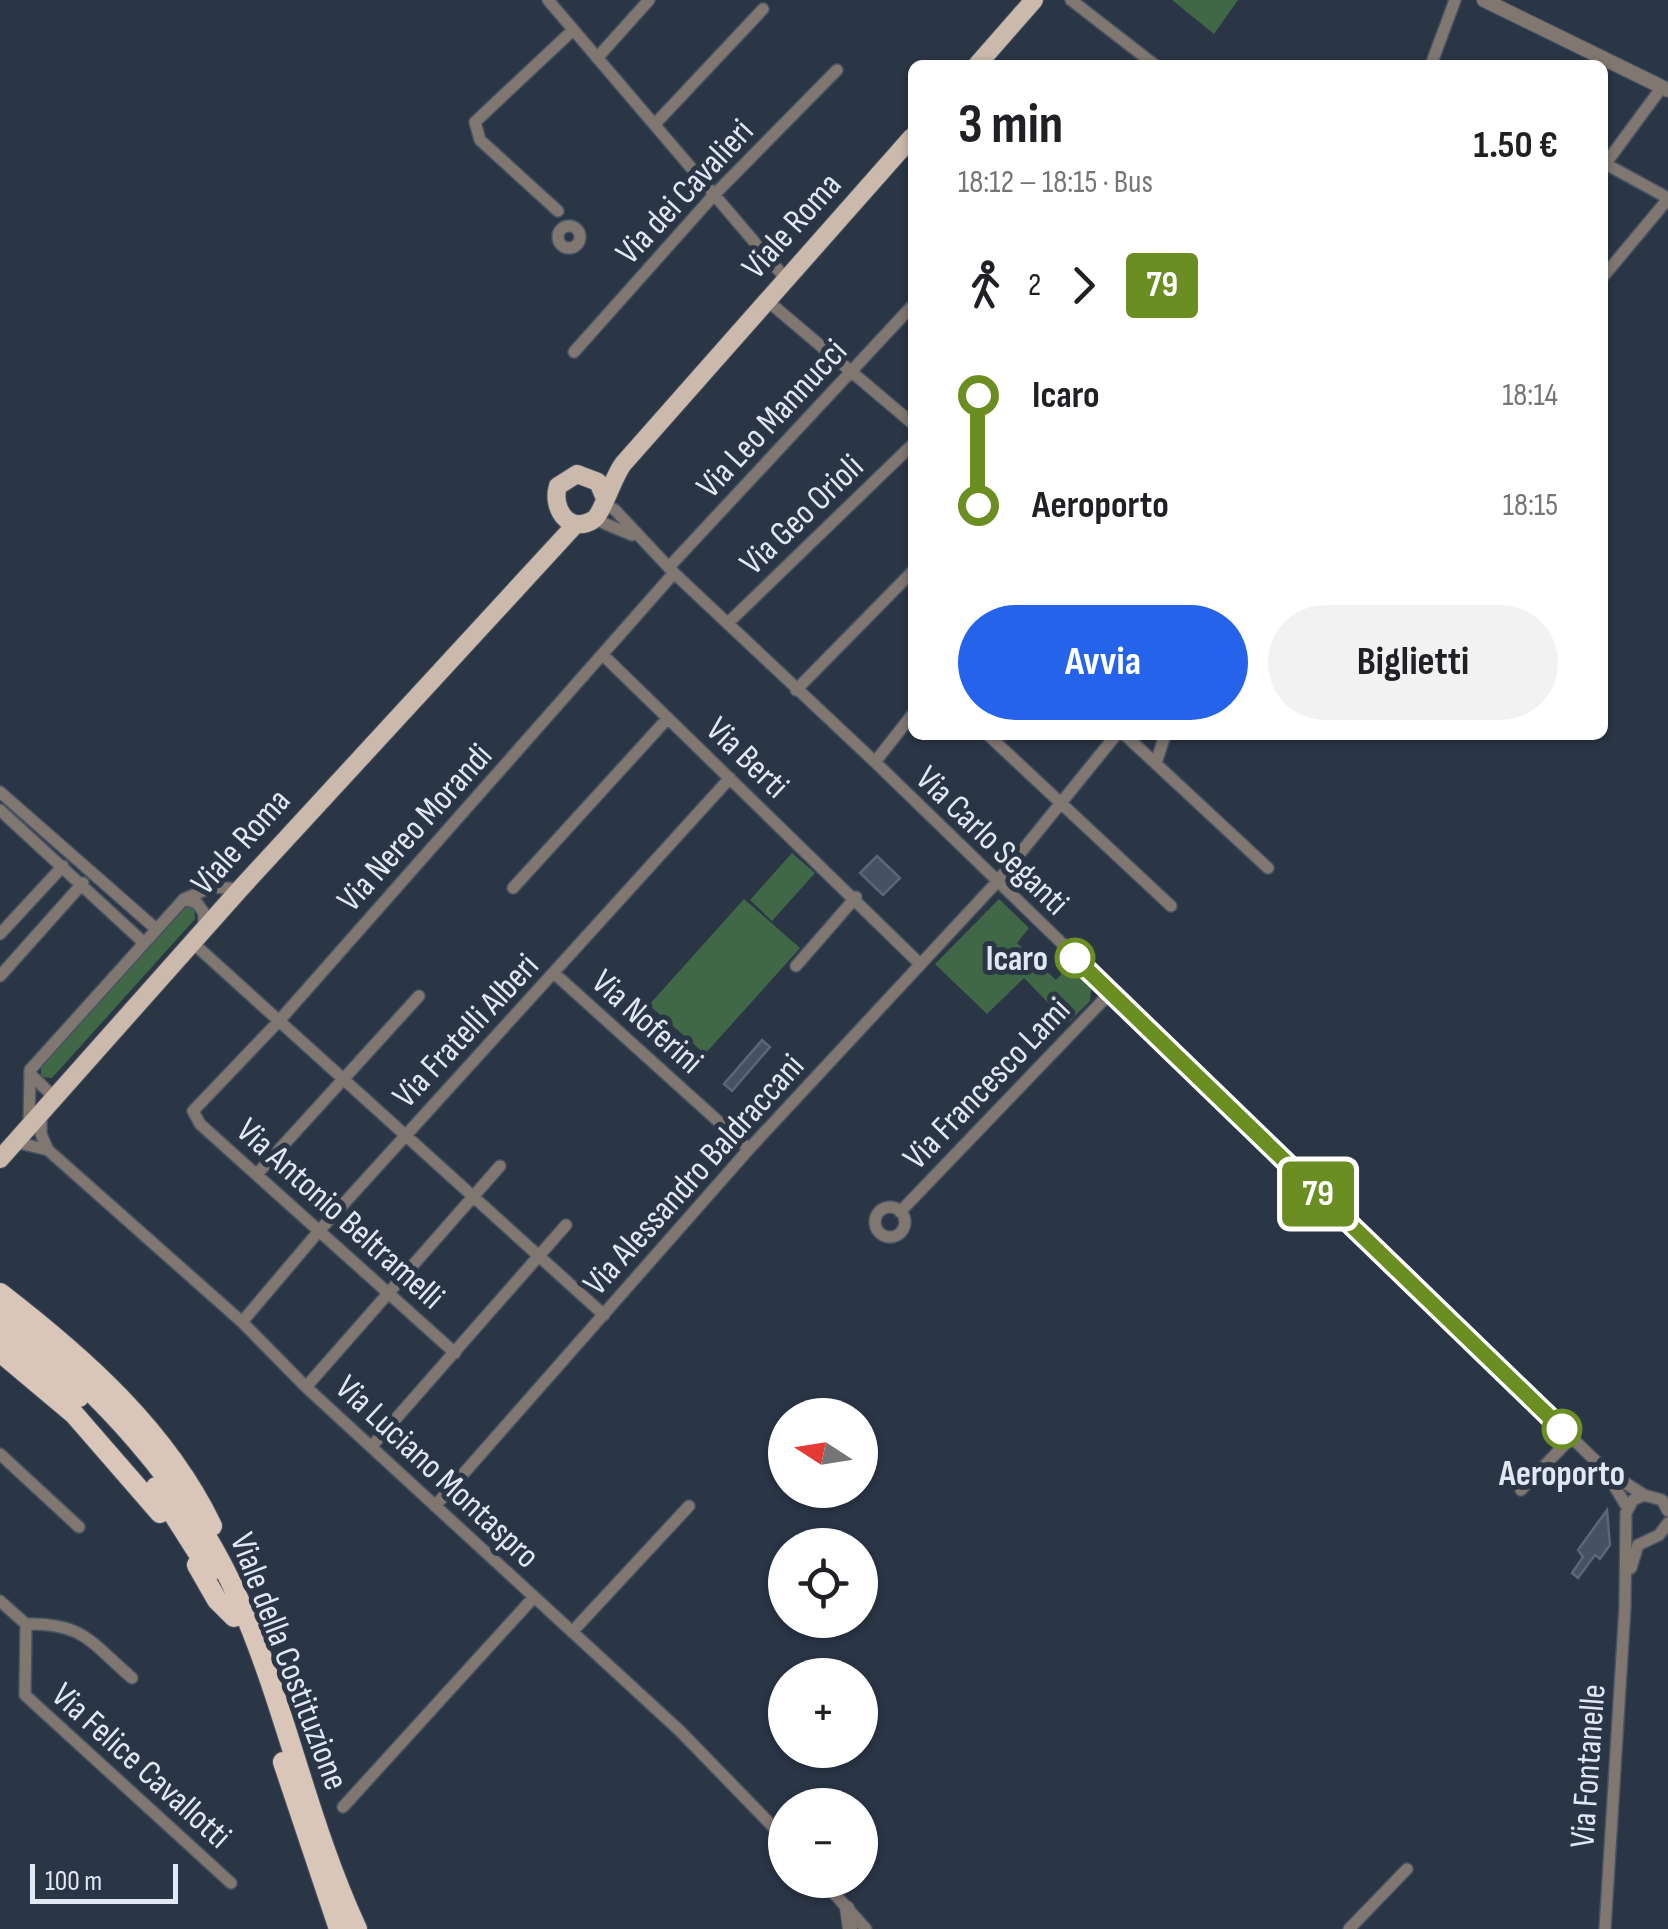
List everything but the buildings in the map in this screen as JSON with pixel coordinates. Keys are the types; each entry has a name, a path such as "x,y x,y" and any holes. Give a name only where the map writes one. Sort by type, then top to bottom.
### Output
{"highway":[{"path":"0,1294 105,1380 163,1448 196,1492 240,1577 237,1609 217,1600 189,1550 74,1414 0,1352"},
{"name":"Viale della Costituzione","path":"0,1311 61,1361 123,1423 203,1528 356,1929"},
{"name":"Viale della Costituzione","path":"0,1331 105,1420 237,1609 339,1929"}],"main road":[{"path":"981,60 1034,0"},
{"name":"Viale Roma","path":"0,1160 531,568 595,511 638,446 908,142"},
{"name":"Viale Roma","path":"584,474 605,468 638,446"},
{"path":"584,474 598,482 595,511 562,516 555,501 563,480 584,474"},
{"name":"Viale Roma","path":"531,568 549,530 555,501"}],"street":[{"path":"548,0 786,279"},
{"path":"597,58 649,0"},
{"path":"1071,0 1149,60"},
{"path":"1433,60 1455,0"},
{"path":"1484,0 1607,60"},
{"path":"656,124 763,9"},
{"path":"569,227 558,211 480,140 476,122 573,30"},
{"path":"1608,60 1665,88 1608,157"},
{"name":"Via dei Cavalieri","path":"574,352 713,196 837,70"},
{"path":"1608,164 1668,198 1608,271"},
{"path":"776,308 908,420"},
{"name":"Via Leo Mannucci","path":"672,570 908,312"},
{"name":"Via Geo Orioli","path":"728,622 908,449"},
{"name":"Via Carlo Seganti","path":"595,511 643,542 728,622 1605,1470 1644,1495 1662,1500 1668,1511"},
{"name":"Via Nereo Morandi","path":"192,1114 603,655 672,570"},
{"path":"796,690 908,576"},
{"name":"Via Berti","path":"603,655 920,962"},
{"path":"513,888 668,718"},
{"path":"875,762 908,720"},
{"path":"993,740 1171,906"},
{"name":"Via Alessandro Baldraccani","path":"435,1506 749,1149 996,883 1112,740"},
{"path":"1131,740 1268,868"},
{"path":"1156,763 1163,740"},
{"name":"Via Fratelli Alberi","path":"242,1322 318,1231 730,778"},
{"path":"0,792 156,928"},
{"path":"0,810 144,942"},
{"path":"0,934 63,866"},
{"path":"0,976 84,883"},
{"path":"48,1150 35,1120 30,1074 184,900 212,887 240,889"},
{"path":"796,966 856,897"},
{"path":"184,900 197,903 204,913 199,936 279,1021 604,1315"},
{"name":"Via Noferini","path":"554,974 749,1149"},
{"name":"Via Francesco Lami","path":"900,1212 1111,992"},
{"path":"257,1174 420,996"},
{"path":"30,1074 55,1098"},
{"name":"Via Antonio Beltramelli","path":"192,1114 455,1353"},
{"name":"Via Luciano Montaspro","path":"14,1142 48,1150 242,1322 306,1387 735,1784 768,1820"},
{"path":"306,1387 500,1166"},
{"path":"371,1447 566,1225"},
{"path":"1521,1490 1571,1438"},
{"path":"0,1454 79,1527"},
{"name":"Via Carlo Seganti","path":"1605,1470 1627,1514"},
{"path":"1644,1495 1627,1514 1633,1533 1648,1538 1658,1535 1668,1522"},
{"path":"572,1632 690,1506"},
{"name":"Via Fontanelle","path":"1605,1929 1627,1514"},
{"name":"Via Fontanelle","path":"1625,1607 1633,1556 1638,1545 1648,1538"},
{"path":"343,1806 534,1597"},
{"path":"0,1601 26,1624 74,1628 132,1678"},
{"name":"Via Felice Cavallotti","path":"26,1624 25,1695 231,1883"},
{"path":"1349,1929 1408,1869"},
{"path":"838,1898 866,1929"},
{"path":"847,1908 850,1929"}],"green space":[{"path":"1172,0 1238,0 1214,34"},
{"path":"792,853 815,873 772,921 750,900"},
{"path":"744,899 800,948 705,1054 649,1005"},
{"path":"999,899 1029,928 1017,943 1056,980 1069,966 1091,988 1090,1001 1068,1023 1024,978 987,1014 935,964"},
{"path":"187,906 194,907 195,919 52,1078 41,1077 41,1066"}],"bus line":[{"name":"79","path":"1075,958 1562,1429"}],"place":[{"name":"Icaro","path":"1075,958"},
{"name":"Aeroporto","path":"1562,1429"}]}
